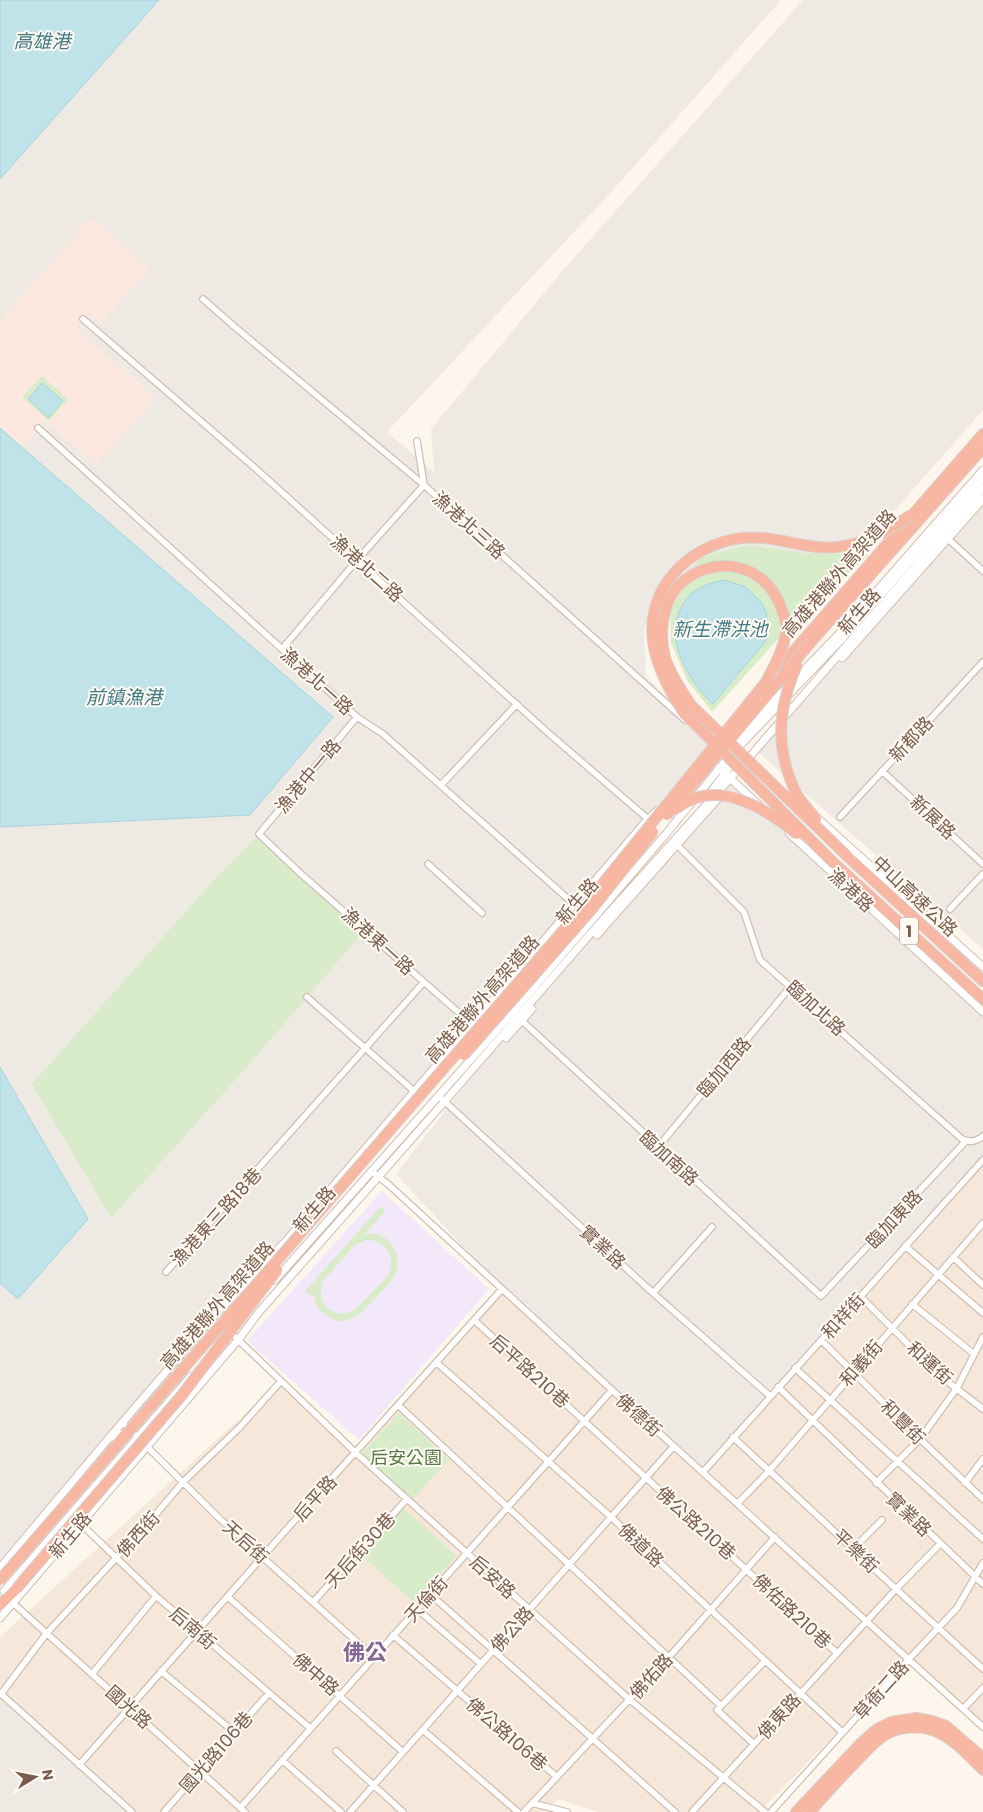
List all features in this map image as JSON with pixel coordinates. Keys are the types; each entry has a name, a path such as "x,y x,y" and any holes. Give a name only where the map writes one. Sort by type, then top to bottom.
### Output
{"highway":[{"name":"高雄港聯外高架道路","path":"2,1589 587,903 766,682 983,434"},
{"name":"高雄港聯外高架道路","path":"0,1580 592,909 664,819 812,642 983,448"},
{"path":"835,864 684,713 663,676 653,646 652,629 655,606 667,580 682,563 710,546 744,538 823,548 840,547 870,540 911,515"},
{"path":"766,682 780,655 786,632 784,612 774,592 759,575 732,565 703,569 678,586 667,605 662,631 665,656 671,673 690,704 847,856"},
{"path":"812,642 798,663 788,684 783,705 780,734 782,750 798,796 847,856"},
{"path":"664,819 680,805 695,797 710,794 730,796 747,802 777,818 835,864"},
{"name":"中山高速公路","path":"847,856 983,980"},
{"name":"中山高速公路","path":"835,864 983,999"},
{"path":"0,1574 218,1319 280,1261"},
{"path":"0,1605 17,1588 182,1395 280,1261"},
{"path":"796,1812 860,1744 877,1729 891,1722 916,1718 932,1720 946,1726 983,1758"},
{"path":"810,1812 877,1741 900,1729 921,1728 940,1733 959,1747 983,1770"}],"street":[{"name":"漁港北三路","path":"203,299 424,485 724,756"},
{"name":"漁港北二路","path":"83,319 358,559 517,704 648,819"},
{"name":"漁港北一路","path":"38,428 357,718 383,734 597,925"},
{"path":"282,650 358,559 424,485 417,441"},
{"name":"新生路","path":"941,532 983,470"},
{"name":"新生路","path":"2,1589 139,1438 147,1425 489,1039 675,843 730,778 751,758 941,532 983,479"},
{"name":"新生路","path":"0,1568 214,1316 287,1240 648,819 724,756 842,639 983,489"},
{"name":"新生路","path":"941,532 983,499"},
{"path":"941,532 983,571"},
{"name":"新都路","path":"840,817 983,662"},
{"path":"441,785 517,704"},
{"name":"漁港中一路","path":"259,834 357,718"},
{"name":"漁港路","path":"736,744 983,967"},
{"path":"724,756 729,766 730,778"},
{"name":"新生路","path":"0,1618 239,1340 259,1312 520,1019 597,925 665,835 719,768 724,756"},
{"name":"漁港路","path":"719,768 983,1012"},
{"name":"新展路","path":"882,771 983,864"},
{"name":"新生路","path":"675,843 730,778"},
{"name":"漁港東一路","path":"259,834 497,1046"},
{"name":"臨加北路","path":"675,843 744,912 760,960 966,1141"},
{"path":"428,864 482,912"},
{"path":"950,909 983,874"},
{"name":"漁港東三路18巷","path":"166,1272 424,982"},
{"name":"臨加西路","path":"658,1147 791,986"},
{"path":"307,997 414,1091"},
{"name":"臨加南路","path":"520,1019 821,1296"},
{"name":"實業路","path":"439,1096 653,1293 770,1396"},
{"path":"966,1141 978,1140 983,1136"},
{"name":"臨加東路","path":"821,1296 966,1141"},
{"name":"和祥街","path":"703,1472 983,1160"},
{"name":"佛德街","path":"371,1171 983,1727"},
{"path":"653,1293 712,1227"},
{"name":"和義街","path":"738,1503 769,1471 938,1274 982,1227"},
{"path":"905,1246 983,1313"},
{"path":"953,1257 983,1285"},
{"name":"后平路","path":"79,1765 502,1289"},
{"name":"和運街","path":"860,1296 939,1376 983,1409"},
{"path":"912,1304 974,1354"},
{"name":"后平路210巷","path":"474,1320 646,1478"},
{"name":"后安路","path":"230,1332 356,1452 630,1700 765,1812"},
{"path":"876,1483 920,1439 957,1388 983,1337"},
{"name":"和豐街","path":"821,1340 983,1499"},
{"name":"佛道路","path":"436,1362 611,1518 842,1732"},
{"path":"795,1368 983,1539"},
{"name":"佛西街","path":"0,1693 46,1634 151,1520 183,1482 240,1427 281,1381"},
{"name":"實業路","path":"778,1387 983,1584"},
{"name":"天倫街","path":"242,1810 310,1728 612,1390"},
{"path":"398,1405 721,1706"},
{"name":"天后街","path":"122,1423 221,1520 374,1657"},
{"name":"新生路","path":"109,1438 147,1425"},
{"name":"平樂街","path":"733,1437 983,1669"},
{"name":"佛公路","path":"350,1812 674,1446"},
{"path":"965,1483 983,1459"},
{"name":"佛公路210巷","path":"646,1478 746,1569"},
{"name":"天后街30巷","path":"313,1602 407,1498"},
{"path":"852,1548 882,1520"},
{"name":"后南街","path":"80,1523 156,1596 310,1728"},
{"name":"佛佑路","path":"524,1812 630,1700 774,1537"},
{"path":"896,1589 940,1544"},
{"name":"草衙二路","path":"771,1812 960,1604 983,1563"},
{"name":"佛佑路210巷","path":"746,1569 837,1653"},
{"name":"佛東路","path":"692,1812 896,1589"},
{"path":"430,1594 675,1812"},
{"path":"92,1674 156,1596"},
{"name":"佛中路","path":"228,1596 403,1752"},
{"path":"0,1609 13,1603"},
{"name":"國光路","path":"13,1603 242,1810"},
{"path":"417,1609 481,1664"},
{"name":"佛公路106巷","path":"394,1635 557,1777"},
{"path":"754,1744 717,1710 765,1660"},
{"path":"161,1671 234,1732"},
{"path":"963,1709 983,1688"},
{"path":"0,1693 132,1812"},
{"name":"國光路106巷","path":"164,1812 268,1693"},
{"path":"423,1730 518,1812"},
{"path":"336,1751 403,1812"},
{"path":"282,1760 341,1812"},
{"path":"532,1803 568,1812"}],"shaded area":[{"path":"159,0 781,0 614,189 387,432 434,472 431,429 564,269 803,0 983,0 983,410 896,509 852,547 797,578 684,587 660,601 644,628 646,677 722,750 3,1581 0,1579 0,1283 18,1299 88,1219 0,1067 0,827 333,717 23,447 45,420 96,464 152,404 152,395 76,328 88,313 101,324 149,268 92,217 0,321 0,179"},
{"path":"92,216 149,268 101,324 76,328 152,395 152,404 96,464 45,420 23,447 0,428 0,321"},
{"path":"983,499 983,949 758,752"},
{"path":"730,778 983,1012 983,1160 770,1396 710,1471 674,1446 502,1289 396,1174 518,1017"},
{"path":"983,1160 983,1727 909,1659 766,1805 762,1812 599,1812 558,1799 546,1812 130,1812 0,1694 0,1637 281,1381 355,1452 502,1289 770,1396"},
{"path":"382,1191 489,1289 359,1440 247,1341"},
{"path":"0,1694 130,1812 0,1812"}],"green space":[{"path":"42,376 68,399 49,421 22,397"},
{"path":"748,545 805,553 869,555 796,619 712,712 687,680 671,643 670,604 700,557"},
{"path":"259,834 365,930 246,1068 111,1218 32,1084 214,880"},
{"path":"381,1206 385,1211 365,1234 380,1235 390,1242 396,1252 397,1269 394,1278 388,1285 356,1317 342,1321 335,1320 324,1314 315,1301 314,1294 311,1297 305,1291","holes":["366,1240 372,1240 382,1245 389,1254 391,1259 389,1274 354,1310 341,1314 334,1312 323,1301 321,1292 322,1282 355,1245"]},
{"name":"后安公園","path":"399,1413 449,1460 412,1500 362,1454"},
{"path":"401,1506 457,1556 414,1603 359,1553"}],"water":[{"name":"高雄港","path":"0,0 159,0 0,179"},
{"path":"42,383 63,401 48,418 28,399"},
{"name":"前鎮漁港","path":"0,428 333,717 250,815 0,827"},
{"name":"新生滯洪池","path":"724,580 746,587 761,602 766,612 769,630 765,642 713,704 701,692 685,667 678,650 675,631 679,613 687,598 700,588"},
{"path":"0,1067 88,1219 18,1299 0,1283"}],"district":[{"name":"佛公","path":"365,1652"}]}
